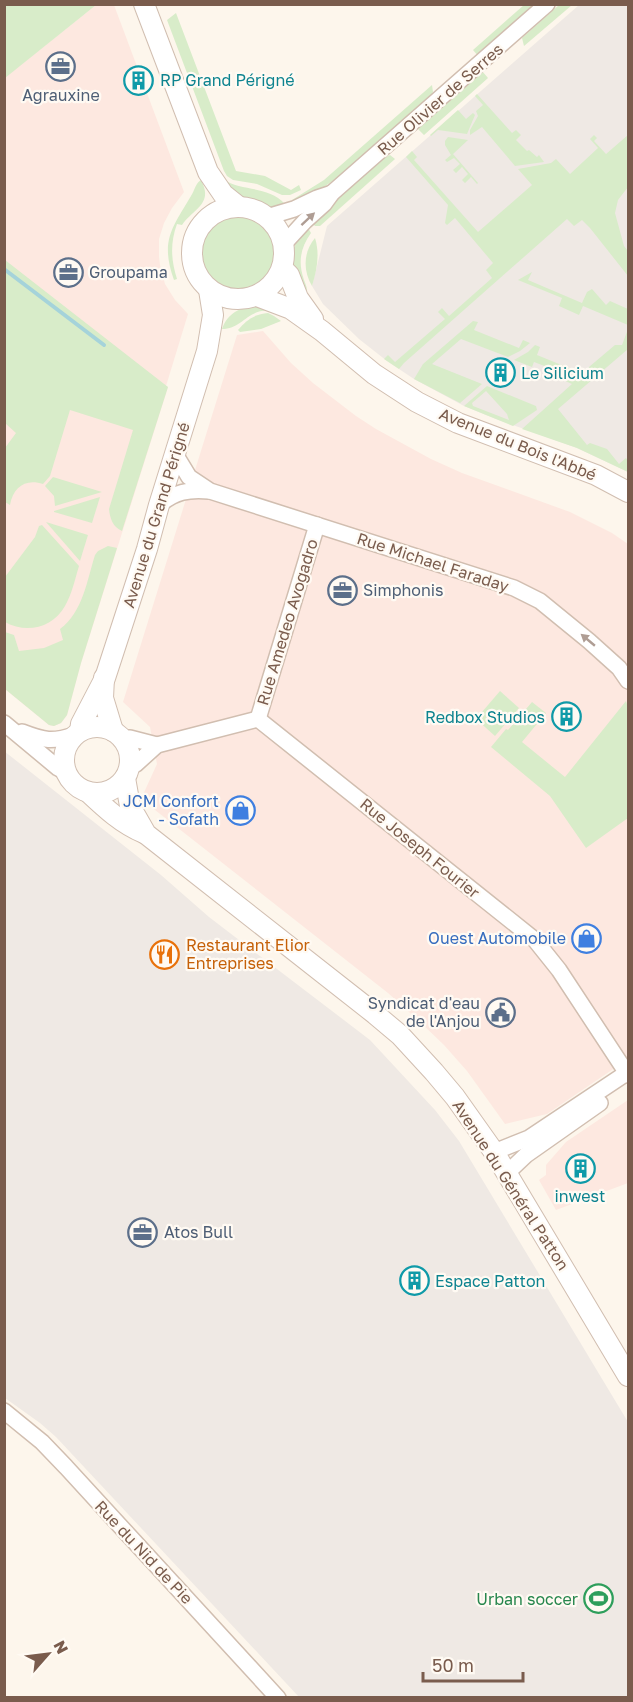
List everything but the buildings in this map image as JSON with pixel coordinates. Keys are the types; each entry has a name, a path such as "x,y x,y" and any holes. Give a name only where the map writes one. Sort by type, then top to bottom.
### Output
{"street":[{"path":"144,4 208,172 223,194 238,206"},
{"name":"Rue Olivier de Serres","path":"284,245 332,194 547,4"},
{"path":"207,218 208,172"},
{"name":"Rue Olivier de Serres","path":"267,217 332,194"},
{"path":"238,206 256,210 267,217 278,229 284,245 282,268 270,286 248,298 224,297 209,290 196,274 191,254 195,234 207,218 222,209 238,206"},
{"name":"Avenue du Bois l'Abbé","path":"282,268 289,275 295,292 322,331"},
{"name":"Avenue du Grand Périgné","path":"78,733 105,678 207,351 213,315 209,290"},
{"name":"Avenue du Grand Périgné","path":"207,351 224,317 248,298"},
{"name":"Avenue du Bois l'Abbé","path":"248,298 291,309 374,374 417,402 458,423 596,475 628,492"},
{"name":"Rue Michael Faraday","path":"175,454 189,477 210,491"},
{"name":"Rue Michael Faraday","path":"159,505 168,498 185,491 196,489 210,491 514,588 540,601 606,656 619,668 628,681"},
{"name":"Rue Amedeo Avogadro","path":"258,718 317,525"},
{"name":"Avenue du Grand Périgné","path":"105,678 103,698 118,735"},
{"path":"78,733 66,748 64,756 67,773 75,785 88,792 99,793 118,786 136,764 157,745 258,718"},
{"name":"Rue Joseph Fourier","path":"258,718 535,940 559,970 628,1076"},
{"path":"8,725 46,740 56,740 91,727 103,727 118,735 157,745"},
{"path":"8,725 58,768 67,773"},
{"path":"118,735 128,748 130,757 128,773"},
{"name":"Avenue du Général Patton","path":"128,773 130,806 146,834"},
{"name":"Avenue du Général Patton","path":"88,792 113,814 134,829 146,834 400,1035 455,1097 494,1152 628,1376"},
{"path":"494,1152 530,1138 628,1076"},
{"path":"507,1173 526,1155 628,1076"},
{"name":"Rue du Nid de Pie","path":"4,1412 42,1442 66,1467 278,1698"}],"shaded area":[{"path":"96,5 114,5 184,192 164,223 159,239 159,257 165,284 188,314 166,386 168,387 81,663 67,715 61,723 54,726 49,725 5,689 4,78"},
{"path":"579,5 628,5 628,472 577,448 464,406 414,379 359,339 323,304 312,286 327,226"},
{"path":"263,331 291,363 313,383 376,429 462,473 570,512 612,533 628,544 628,1059 547,1114 505,1124 467,1071 444,1045 388,993 141,799 157,764 150,727 123,702 237,335"},
{"path":"4,751 161,875 209,917 370,1040 435,1110 459,1141 628,1422 628,1697 299,1697 56,1437 5,1398"},
{"path":"628,1100 628,1183 556,1210 539,1180 546,1175 546,1165 566,1142"}],"green space":[{"path":"5,4 96,4 96,5 5,78"},
{"path":"524,5 536,5 479,57 473,50"},
{"path":"559,5 572,5 524,46 522,38"},
{"path":"176,13 236,171 265,176 291,190 299,185 301,190 290,195 282,195 257,184 233,180 227,176 167,20"},
{"path":"482,71 488,78 424,135 418,129 477,77"},
{"path":"432,85 433,92 430,98 341,175 293,204 292,200 324,180"},
{"path":"477,94 512,133 516,130 521,135 516,140 527,151 529,150 537,157 539,155 544,162 515,166 482,127 470,135 470,130 478,116 476,111 483,105 475,96"},
{"path":"458,110 466,119 473,113 475,115 467,134 438,130 430,135"},
{"path":"594,135 597,138 594,141 606,154 628,135 628,187 618,200 615,213 624,246 628,251 628,276 582,220 574,226 567,219 399,369 384,359 388,355 395,362 445,319 438,312 442,308 449,316 492,278 486,270 493,263 455,218 447,225 445,223 448,205 406,157 412,151 417,157 414,160 478,232 532,185 518,169 551,163 556,159 570,174 598,148 590,139"},
{"path":"448,137 468,140 453,154 477,184 471,177 465,183 462,180 468,174 462,167 456,173 453,170 460,164 454,158 447,162 445,160 451,155 445,145"},
{"path":"390,155 395,159 320,226 315,226 311,222 386,157"},
{"path":"223,179 238,186 271,194 285,204 273,208 241,199 228,192"},
{"path":"201,180 205,195 204,201 182,225 177,224 173,238 173,265 177,279 174,280 168,255 170,235 196,185"},
{"path":"238,213 253,216 266,225 275,238 278,253 275,268 266,281 253,290 238,293 223,290 210,281 201,268 198,253 201,238 210,225 223,216"},
{"path":"307,226 311,233 304,244 301,262 306,294 296,276 292,260 295,245"},
{"path":"315,238 317,262 312,286 307,274 306,255"},
{"path":"5,260 168,387 122,531 112,522 109,509 133,430 70,410 50,476 43,484 26,483 14,493 10,505 5,502 5,448 16,433 5,423"},
{"path":"532,272 528,280 582,303 587,292 592,289 606,305 610,301 628,309 628,325 583,306 579,315 559,306 562,298 518,280"},
{"path":"261,305 273,311 257,312 235,326 222,329 232,314"},
{"path":"268,313 281,321 261,329 240,332 238,330 251,318"},
{"path":"473,321 478,322 474,330 519,348 523,340 530,343 508,357 461,339 432,364 482,384 460,403 414,379 423,364"},
{"path":"628,329 628,349 558,409 587,445 590,443 607,449 619,464 626,458 628,472 577,448 522,429 572,384 545,372 547,367 534,362 532,367 514,360 535,345 540,347 537,355 586,375 589,367 615,345 622,345"},
{"path":"487,386 536,406 537,410 513,426 464,406","holes":["486,391 507,414 509,420 473,406 472,403"]},
{"path":"53,477 102,492 55,506 54,496 45,486"},
{"path":"100,497 92,523 54,512 54,511"},
{"path":"46,522 88,535 80,561"},
{"path":"42,525 79,566 75,581 70,597 54,619 38,627 13,626 5,622 5,577 35,537 39,526"},
{"path":"108,546 117,548 67,715 61,723 54,726 49,725 5,689 5,632 14,635 19,651 44,648 63,640 60,629 68,622 79,605 95,555"},
{"path":"500,691 519,708 495,736 476,719"},
{"path":"626,701 628,707 628,818 586,848 550,796 491,747 532,702 546,713 522,742 565,777"}],"waterway":[{"path":"4,269 104,345"}],"place":[{"name":"Agrauxine","path":"61,67"},
{"name":"RP Grand Périgné","path":"139,80"},
{"name":"Groupama","path":"68,272"},
{"name":"Le Silicium","path":"500,373"},
{"name":"Simphonis","path":"342,590"},
{"name":"Redbox Studios","path":"566,717"},
{"name":"JCM Confort - Sofath","path":"240,810"},
{"name":"Ouest Automobile","path":"587,938"},
{"name":"Restaurant Elior Entreprises","path":"165,954"},
{"name":"Syndicat d'eau de l'Anjou","path":"501,1012"},
{"name":"inwest","path":"580,1168"},
{"name":"Atos Bull","path":"143,1232"},
{"name":"Espace Patton","path":"414,1281"},
{"name":"Urban soccer","path":"599,1599"}]}
